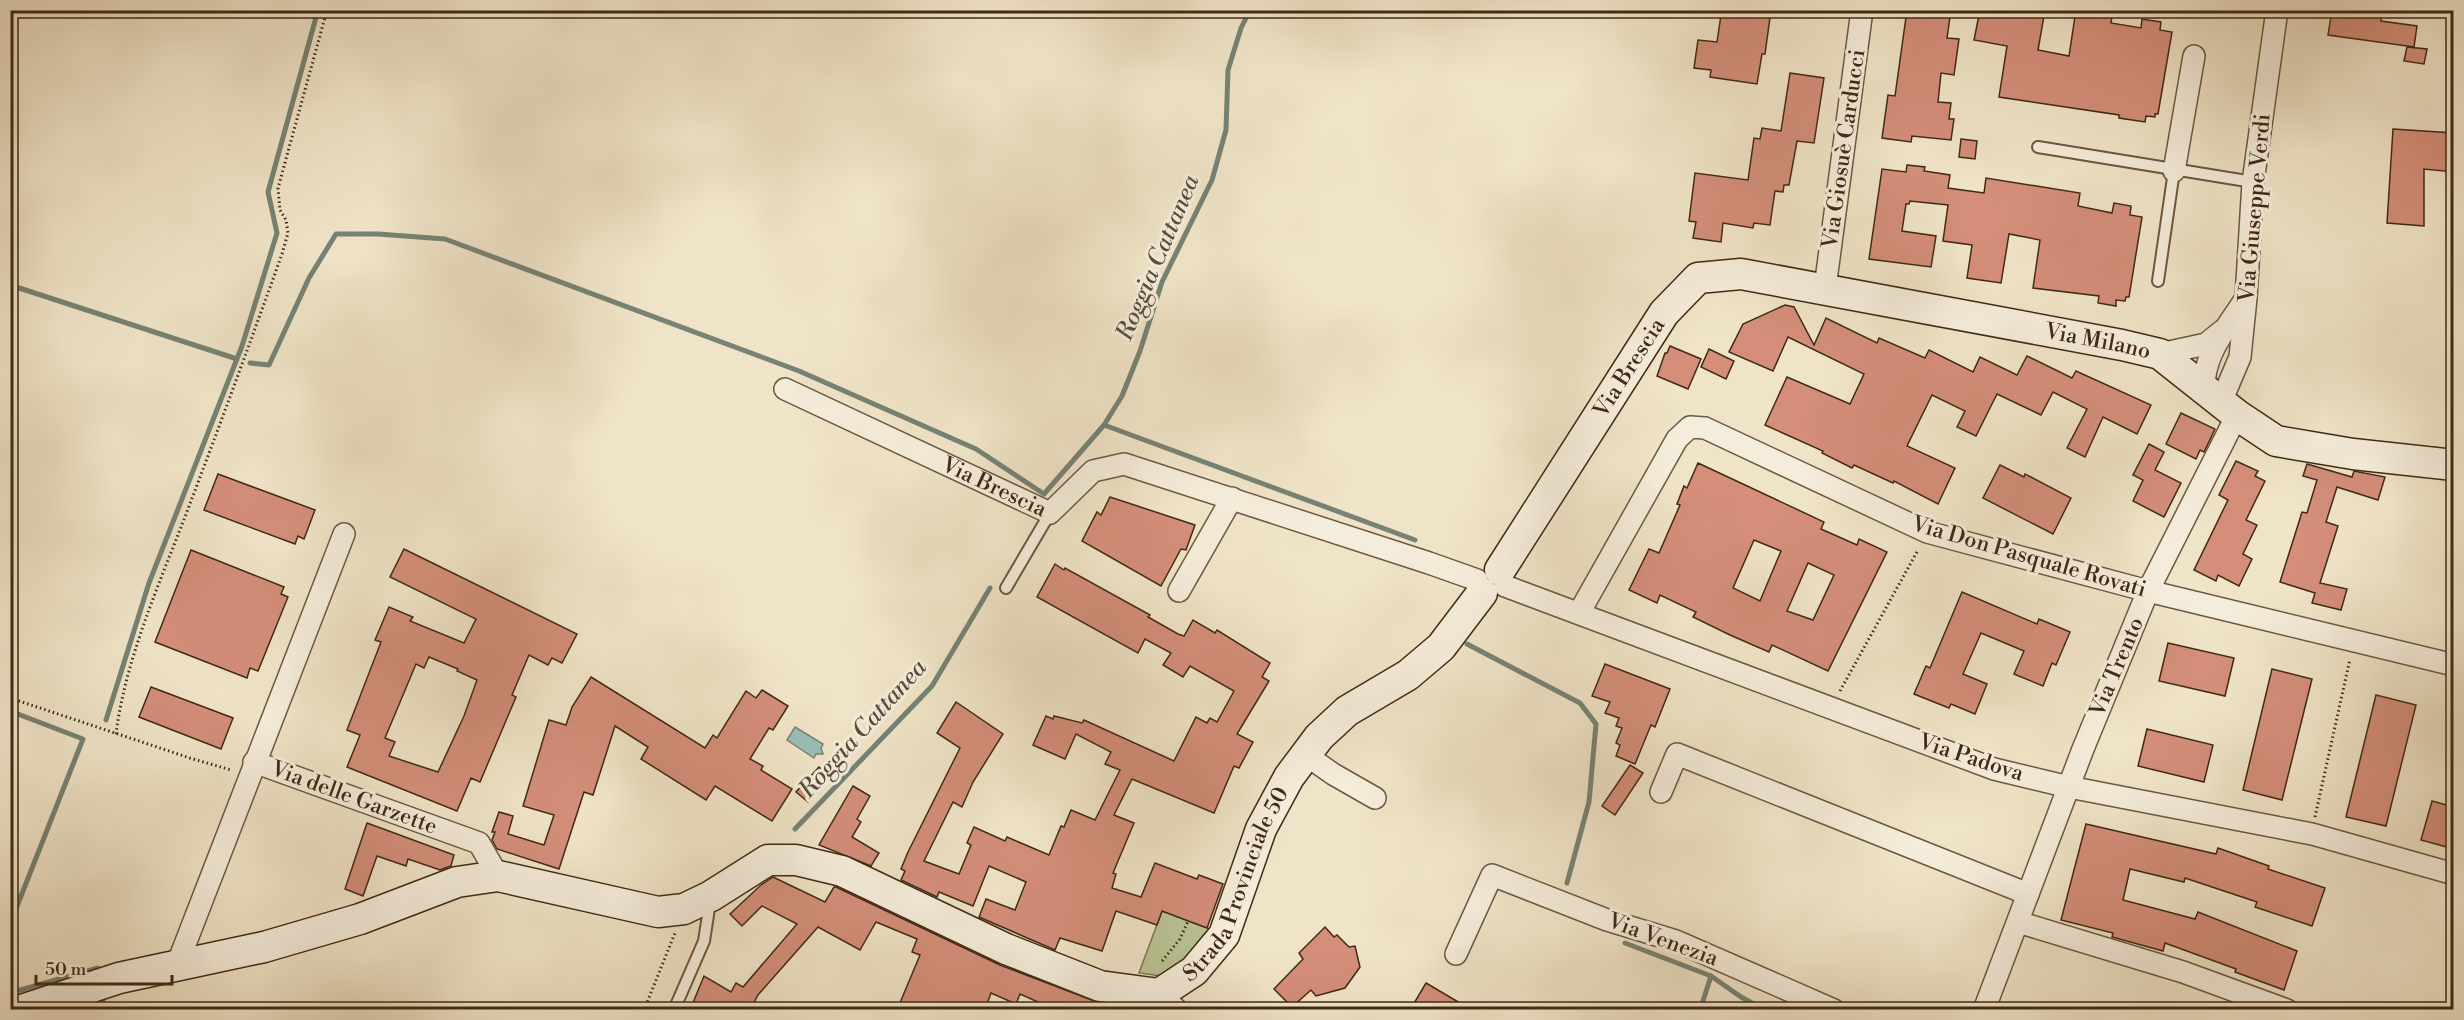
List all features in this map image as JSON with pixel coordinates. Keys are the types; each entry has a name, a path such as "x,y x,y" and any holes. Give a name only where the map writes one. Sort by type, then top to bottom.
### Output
{"street":[{"name":"Via Giosuè Carducci","path":"1825,288 1862,10"},
{"name":"Via Giuseppe Verdi","path":"2221,402 2240,357 2253,182 2277,10"},
{"path":"2174,171 2194,56"},
{"name":"Via Brescia","path":"785,389 1050,513 1094,471 1124,464 1491,583 1664,313 1698,278 1741,274 1825,288"},
{"name":"Via Milano","path":"1825,288 2160,354 2276,441 2353,454 2454,465"},
{"path":"2221,402 2203,373 2210,355 2246,298"},
{"path":"2160,354 2206,344 2225,329"},
{"name":"Via Trento","path":"1984,1010 2221,402"},
{"name":"Via Don Pasquale Rovati","path":"1579,613 1677,439 1690,427 1705,429 1927,532 2148,591 2454,665"},
{"path":"1179,591 1232,498"},
{"name":"Via delle Garzette","path":"344,534 253,767 479,843 498,876"},
{"name":"Via Padova","path":"1491,583 1579,613 1994,769 2069,787 2312,834 2454,874"},
{"name":"Strada Provinciale 50","path":"671,910 711,896 768,860 796,860 842,871 1006,949 1100,986 1161,999 1194,971 1224,934 1261,829 1289,777 1319,737 1347,711 1408,675 1441,647 1491,583"},
{"path":"1306,754 1333,774 1375,798"},
{"path":"1661,792 1677,754 2028,894"},
{"path":"177,965 253,767"},
{"name":"Via Venezia","path":"1456,954 1492,875 1607,920 1676,941 1834,1010"},
{"path":"22,1010 119,978 264,947 360,919 457,882 498,876 671,910"},
{"path":"2018,922 2183,972 2287,1010"}],"lane":[{"path":"2038,147 2174,171 2253,182"},
{"path":"2158,282 2174,171"},
{"path":"1006,588 1050,513"},
{"path":"674,1010 704,941 711,896"}],"path":[{"path":"116,734 129,675 158,587 282,254 288,233 286,220 280,210 278,188 327,10"},
{"path":"1830,709 1927,532"},
{"path":"2312,834 2354,640"},
{"path":"10,698 230,770 253,767"},
{"path":"645,1010 671,910"},
{"path":"1161,999 1156,969 1180,939 1188,921"}],"green space":[{"path":"1162,911 1210,929 1192,957 1161,976 1139,973"}],"water":[{"path":"795,727 823,744 821,748 823,754 816,754 814,758 787,740"}],"building":[{"path":"1726,10 1771,10 1765,54 1762,54 1757,84 1710,77 1711,70 1694,68 1698,40 1717,42 1721,15 1725,16"},
{"path":"1907,10 1951,10 1947,38 1959,39 1954,75 1941,73 1938,102 1951,103 1949,119 1954,119 1951,140 1912,136 1911,142 1882,138 1888,95 1895,96"},
{"path":"1980,10 2009,15 2010,10 2045,10 2038,50 2069,56 2076,10 2113,10 2111,23 2141,28 2142,19 2161,22 2160,30 2172,32 2158,114 2155,114 2155,117 2146,116 2145,122 2119,118 2119,115 1999,97 2007,46 1974,40"},
{"path":"2332,10 2382,10 2381,21 2417,26 2414,47 2328,35"},
{"path":"2407,47 2427,49 2424,64 2404,61"},
{"path":"1790,73 1824,78 1814,143 1797,141 1789,185 1784,185 1783,192 1775,191 1770,225 1754,223 1753,228 1723,223 1721,242 1693,238 1696,222 1689,221 1695,173 1748,180 1754,138 1760,139 1762,128 1781,131"},
{"path":"2393,129 2454,133 2454,172 2424,169 2424,226 2387,223"},
{"path":"1961,139 1977,141 1975,159 1959,157"},
{"path":"1907,165 1925,167 1924,171 1950,175 1948,188 1984,193 1986,178 2080,193 2078,206 2112,213 2114,203 2131,206 2130,215 2142,217 2129,297 2126,297 2125,301 2116,300 2116,306 2098,303 2099,296 2033,288 2040,240 2009,234 2001,283 1967,278 1972,245 1943,241 1948,205 1910,201 1906,204 1902,231 1936,236 1931,267 1869,259 1882,169 1906,172"},
{"path":"1785,305 1794,307 1814,345 1826,318 1877,343 1879,338 1925,358 1929,350 1973,372 1980,357 2017,375 2027,356 2072,378 2076,371 2151,405 2137,434 2103,417 2085,457 2067,448 2087,409 2053,392 2041,415 1997,394 1976,436 1957,427 1965,411 1932,395 1907,446 1955,468 1938,504 1894,481 1893,483 1854,465 1852,468 1822,453 1823,451 1765,425 1787,377 1850,404 1864,374 1788,337 1773,371 1729,352 1743,324"},
{"path":"1670,346 1701,359 1688,389 1657,376 1665,353"},
{"path":"1709,349 1734,361 1726,379 1701,367"},
{"path":"2181,413 2215,429 2204,452 2200,450 2196,459 2166,444"},
{"path":"2149,444 2164,452 2155,470 2181,483 2164,517 2133,501 2143,480 2133,475"},
{"path":"2236,461 2258,471 2255,476 2265,481 2246,520 2257,525 2243,554 2252,559 2239,586 2218,575 2216,581 2194,570 2228,500 2219,495"},
{"path":"1698,463 1824,522 1821,529 1857,545 1859,539 1887,552 1828,671 1772,645 1769,652 1730,635 1693,617 1696,612 1660,595 1657,603 1629,590 1649,549 1659,553 1680,505 1677,504 1684,486 1687,488","holes":["1754,540 1781,551 1760,601 1733,588","1808,563 1834,575 1813,620 1787,611"]},
{"path":"2307,464 2352,477 2354,471 2385,477 2378,500 2337,487 2326,522 2338,526 2320,583 2347,589 2341,610 2312,603 2315,593 2280,582 2302,512 2307,513 2317,480 2303,476"},
{"path":"2000,465 2024,477 2025,474 2071,498 2053,534 1983,498"},
{"path":"218,474 315,510 304,539 298,536 295,544 204,510"},
{"path":"1110,497 1195,525 1186,550 1181,549 1161,586 1082,541 1097,512 1101,515"},
{"path":"404,549 577,634 562,663 552,658 548,665 529,655 512,695 516,697 480,782 471,778 457,811 347,767 360,735 347,730 381,642 375,640 389,607 413,617 410,621 464,643 476,619 390,577","holes":["429,657 458,669 457,671 477,680 464,716 438,772 389,756 395,742 385,738 416,664 424,668"]},
{"path":"191,550 284,587 281,594 288,597 258,671 250,668 247,678 155,642"},
{"path":"1055,564 1150,615 1148,617 1178,634 1184,636 1193,620 1215,633 1217,630 1270,663 1262,677 1269,681 1237,734 1253,742 1239,768 1234,766 1214,813 1132,779 1114,815 1134,823 1113,873 1116,874 1112,888 1141,897 1155,863 1197,879 1199,875 1223,884 1207,928 1162,911 1157,925 1116,911 1102,951 1060,938 1055,950 979,917 986,899 1015,910 1026,882 989,866 973,906 939,892 937,897 901,880 905,871 901,869 908,852 960,748 937,733 956,702 1003,734 973,782 962,807 953,802 924,861 959,874 971,845 967,843 974,827 1005,841 1007,837 1049,855 1061,826 1064,827 1071,810 1095,820 1120,770 1105,764 1111,752 1076,734 1065,759 1033,745 1046,716 1082,723 1084,720 1174,761 1196,717 1207,723 1210,718 1217,722 1234,691 1190,666 1183,677 1163,665 1171,653 1145,639 1138,653 1037,597"},
{"path":"1962,592 2037,624 2039,619 2070,632 2056,665 2052,663 2043,686 2014,674 2024,651 1981,633 1963,674 1987,684 1975,714 1951,704 1949,708 1914,694 1926,666 1930,668"},
{"path":"2168,643 2234,658 2225,696 2159,681"},
{"path":"1605,664 1670,689 1655,727 1651,725 1635,764 1616,756 1620,745 1616,743 1622,728 1616,726 1619,718 1605,713 1610,702 1592,696"},
{"path":"2272,669 2312,679 2282,800 2243,790"},
{"path":"591,677 705,748 713,735 717,738 746,691 756,698 762,690 788,706 773,730 769,728 750,759 763,766 761,770 792,789 772,821 715,786 706,800 641,759 648,747 615,726 593,795 584,792 559,869 497,849 492,840 495,832 492,832 499,812 513,816 508,834 544,845 554,815 523,806 549,720 566,725 572,707"},
{"path":"151,687 233,718 221,749 139,717"},
{"path":"2376,695 2416,705 2386,826 2346,817"},
{"path":"2147,729 2213,745 2204,782 2138,766"},
{"path":"1630,765 1643,773 1615,815 1602,806"},
{"path":"819,767 830,777 808,802 796,792"},
{"path":"853,786 870,796 857,819 861,822 852,837 879,853 871,866 819,845"},
{"path":"2432,801 2454,807 2454,849 2421,840"},
{"path":"367,823 454,855 451,866 440,870 408,859 406,866 377,856 363,896 345,889"},
{"path":"2086,824 2216,854 2218,848 2269,866 2268,869 2325,888 2312,926 2255,907 2257,902 2185,878 2184,882 2130,869 2123,900 2195,919 2198,912 2297,951 2284,990 2235,972 2236,969 2165,943 2163,951 2112,937 2113,933 2061,920"},
{"path":"773,877 825,902 836,887 1000,965 1118,1010 1056,1010 1020,994 1016,1004 991,993 985,1010 897,1010 920,955 912,952 917,939 876,922 860,950 818,927 758,995 750,1010 690,1010 704,976 731,992 736,983 743,987 797,924 762,906 742,926 730,914"},
{"path":"1325,927 1334,937 1337,935 1349,947 1355,946 1360,967 1345,988 1316,996 1311,990 1292,1007 1274,989 1303,959 1299,953"},
{"path":"1426,983 1472,1010 1410,1010"}],"waterway":[{"path":"106,720 149,583 242,346 277,233 268,192 318,10"},
{"path":"250,363 269,365 309,278 336,234 378,234 445,239 799,371 976,449 1044,494 1104,425 1122,396 1140,351 1162,282 1212,180 1226,130 1228,70 1241,28 1250,10"},
{"path":"10,285 234,358"},
{"path":"1104,425 1415,540"},
{"name":"Roggia Cattanea","path":"795,829 932,686 990,588"},
{"path":"1467,644 1580,703 1596,724 1589,802 1567,883"},
{"path":"10,711 83,739 10,924"},
{"path":"1625,943 1711,976 1700,1010"},
{"path":"10,993 98,968 101,974"},
{"path":"1711,976 1765,1010"},
{"path":"100,1010 105,994"}]}
